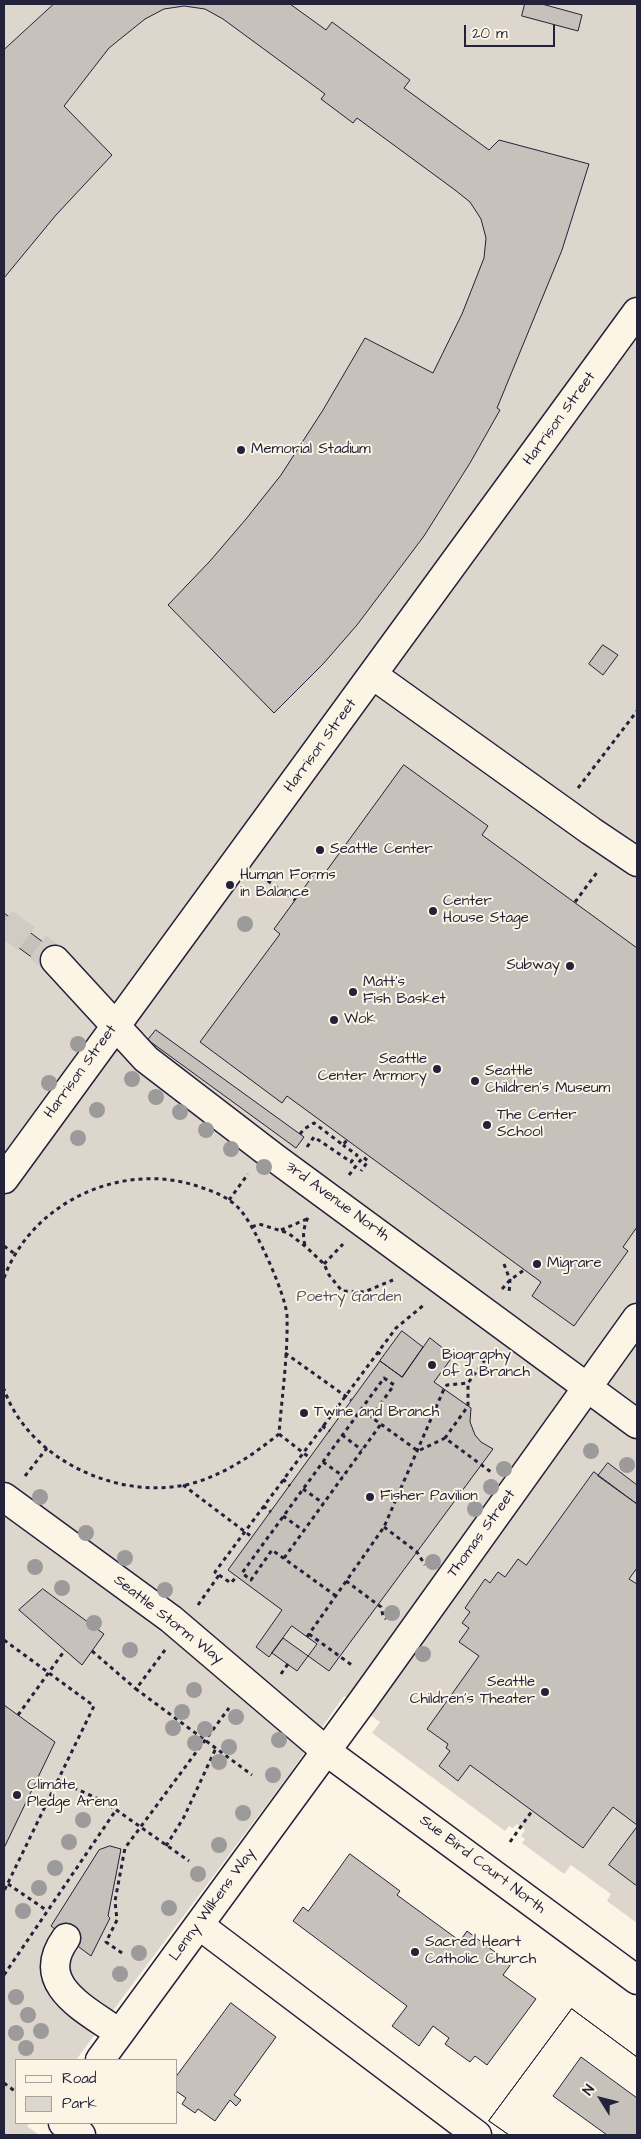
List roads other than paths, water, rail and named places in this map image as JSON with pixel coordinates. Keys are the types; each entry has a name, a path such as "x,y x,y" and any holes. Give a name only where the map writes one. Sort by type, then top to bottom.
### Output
{"street":[{"name":"Harrison Street","path":"4,1178 637,312"},
{"path":"373,675 561,810 626,854"},
{"name":"3rd Avenue North","path":"54,960 146,1059 275,1158 637,1424"},
{"name":"Thomas Street","path":"326,1750 637,1318"},
{"name":"Seattle Storm Way","path":"4,1497 172,1619 326,1750"},
{"name":"Lenny Wilkens Way","path":"101,2059 326,1750"},
{"name":"Sue Bird Court North","path":"326,1750 637,1980"},
{"path":"198,1924 477,2135"},
{"path":"66,1938 58,1949 54,1960 58,1983 68,1995 119,2034"},
{"path":"45,2135 53,2124"},
{"path":"64,2124 81,2135"}],"tunnel":[{"path":"4,922 55,960"}],"place":[{"name":"Memorial Stadium","path":"241,450"},
{"name":"Seattle Center","path":"320,850"},
{"name":"Human Forms in Balance","path":"230,885"},
{"name":"Center House Stage","path":"433,911"},
{"name":"Subway","path":"570,966"},
{"name":"Matt's Fish Basket","path":"353,992"},
{"name":"Wok","path":"334,1020"},
{"name":"Seattle Center Armory","path":"437,1069"},
{"name":"Seattle Children's Museum","path":"475,1081"},
{"name":"The Center School","path":"487,1125"},
{"name":"Migrare","path":"537,1264"},
{"name":"Biography of a Branch","path":"432,1365"},
{"name":"Twine and Branch","path":"304,1413"},
{"name":"Fisher Pavilion","path":"370,1497"},
{"name":"Seattle Children's Theater","path":"545,1692"},
{"name":"Climate Pledge Arena","path":"17,1795"},
{"name":"Sacred Heart Catholic Church","path":"415,1952"}],"park label":[{"name":"Poetry Garden","path":"349,1298"}]}
